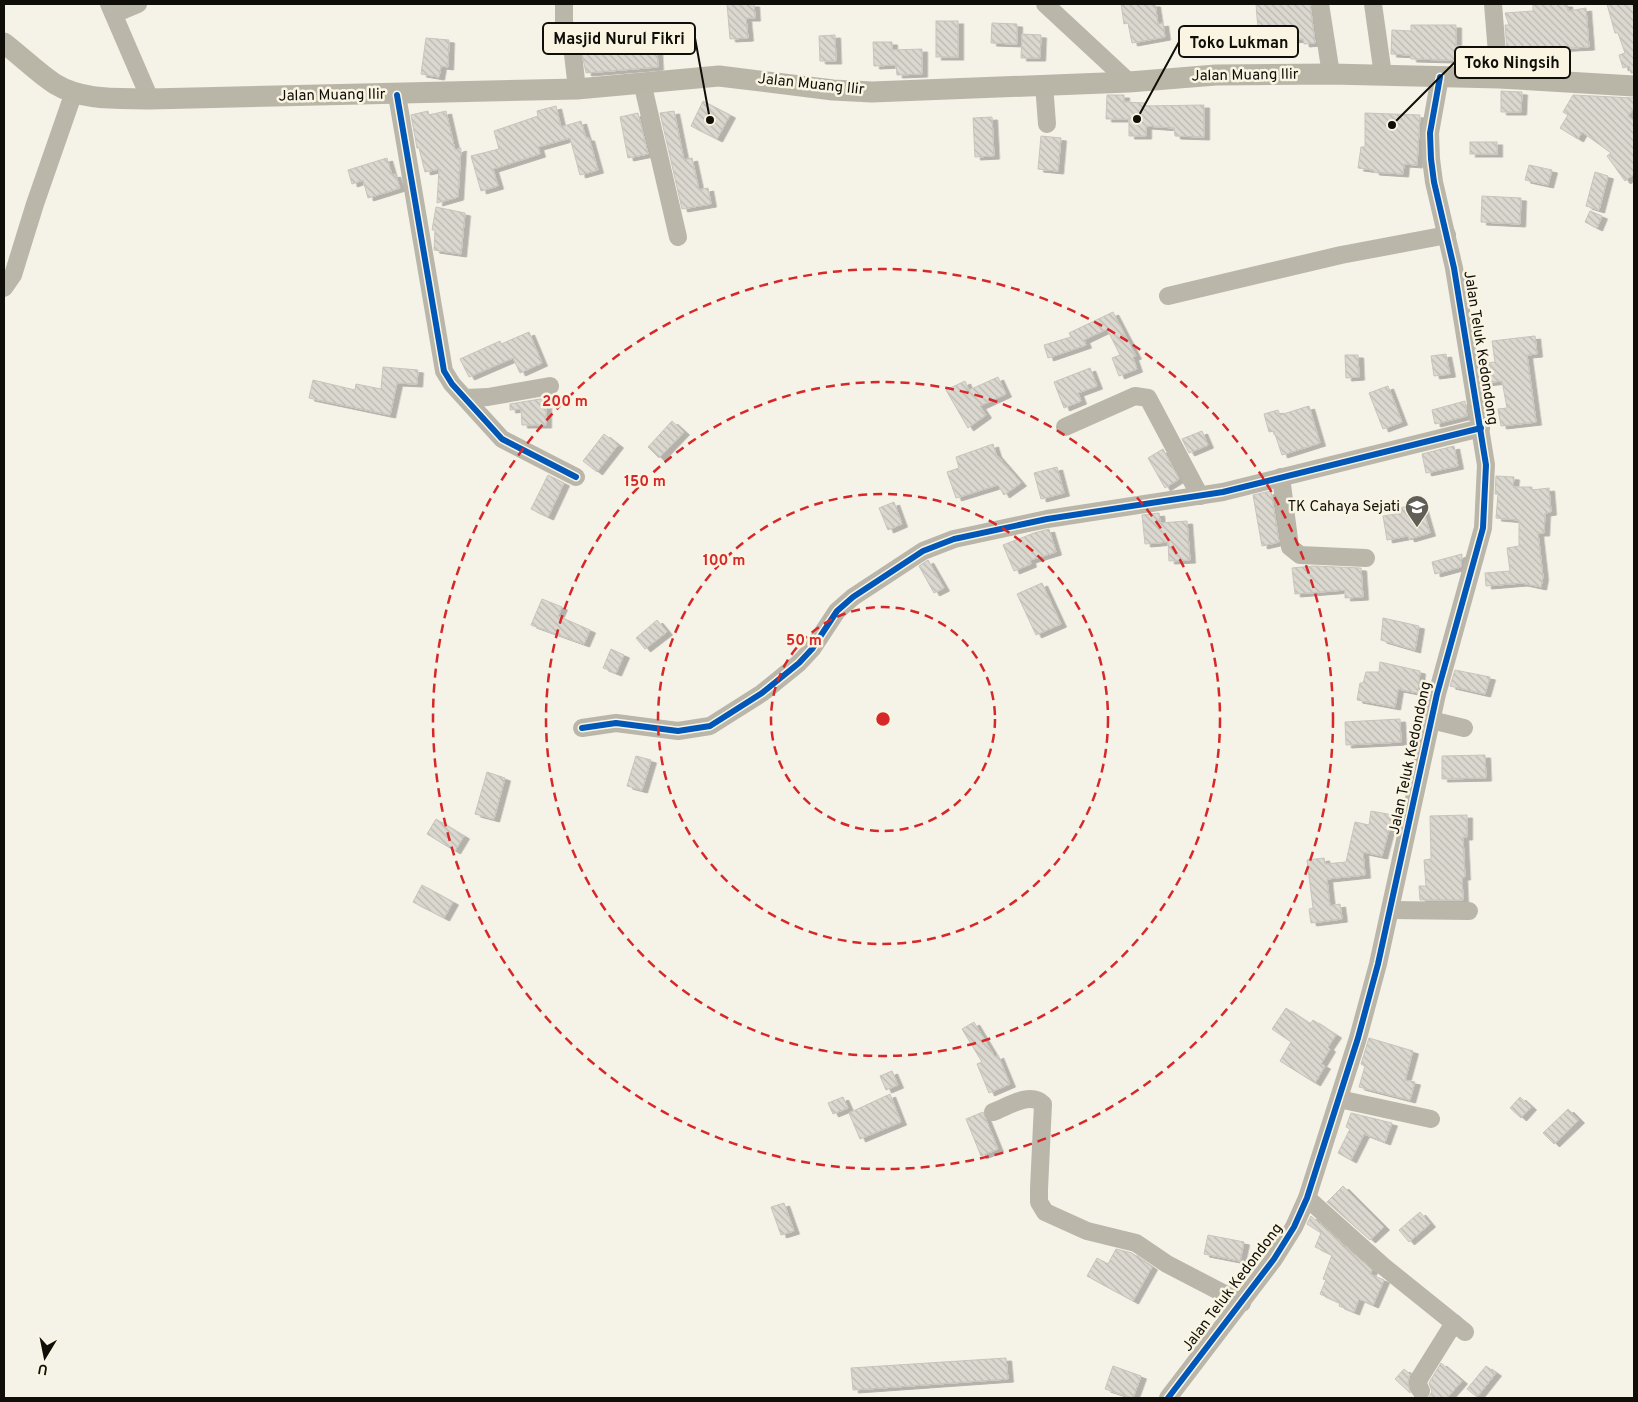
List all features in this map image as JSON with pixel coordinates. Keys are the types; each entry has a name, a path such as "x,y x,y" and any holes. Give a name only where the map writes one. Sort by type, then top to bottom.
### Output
{"main road":[{"name":"Jalan Muang Ilir","path":"4,43 55,84 74,92 101,98 397,95 577,89 719,76 833,90 872,92 1129,82 1216,75 1331,74 1479,77 1634,86"}],"street":[{"path":"138,4 112,9 150,99"},
{"path":"564,4 564,26 573,54 577,89"},
{"path":"1046,4 1129,82"},
{"path":"1320,4 1331,74"},
{"path":"1373,4 1384,75"},
{"path":"1479,77 1494,4"},
{"name":"Jalan Teluk Kedondong","path":"1168,1398 1242,1303 1294,1227 1307,1198 1361,1029 1392,910 1431,720 1483,528 1486,465 1481,428 1454,268 1434,182 1431,159 1430,133 1440,77"},
{"path":"642,82 678,237"},
{"path":"1044,84 1047,124"},
{"path":"4,288 14,275 35,204 74,92"},
{"path":"397,95 444,371 502,439 576,477"},
{"path":"1168,296 1341,255 1447,235"},
{"path":"466,398 488,397 550,386"},
{"path":"1065,427 1135,396 1148,398 1200,496"},
{"path":"582,728 622,723 678,732 710,726 762,693 799,663 812,649 837,611 853,597 923,551 954,539 1047,519 1200,496 1481,428"},
{"path":"1281,477 1290,547 1294,552 1300,555 1366,558"},
{"path":"1431,720 1464,728"},
{"path":"1392,910 1469,911"},
{"path":"993,1112 1027,1099 1036,1099 1043,1104 1039,1202 1045,1212 1087,1231 1136,1243 1167,1264 1242,1303"},
{"path":"1339,1099 1431,1119"},
{"path":"1307,1198 1384,1266 1460,1328 1419,1379 1421,1391"}],"building":[{"path":"727,4 754,4 755,18 746,18 748,38 730,39"},
{"path":"1121,4 1155,4 1158,24 1163,23 1165,37 1132,43 1128,23 1124,24"},
{"path":"1256,4 1310,4 1315,43 1304,44 1303,39 1259,42"},
{"path":"1533,4 1567,4 1568,11 1586,8 1589,47 1552,49 1554,64 1539,65 1538,52 1514,55 1513,62 1508,61 1505,25 1509,25 1505,13 1533,11"},
{"path":"1607,4 1634,4 1634,73 1631,73 1629,66 1623,68 1619,55 1625,53 1618,33 1615,33"},
{"path":"936,21 958,21 958,57 936,57"},
{"path":"992,23 1017,24 1017,44 991,43"},
{"path":"1411,25 1456,25 1456,46 1486,47 1487,61 1411,59 1411,55 1391,54 1392,30 1411,31"},
{"path":"640,32 656,32 658,67 586,73 579,39 640,36"},
{"path":"1022,34 1041,35 1040,58 1021,58"},
{"path":"835,35 836,61 820,61 819,36"},
{"path":"426,38 449,40 448,67 441,66 439,77 421,74"},
{"path":"873,42 892,42 892,50 922,49 922,74 897,75 896,65 874,66"},
{"path":"1501,91 1522,92 1521,112 1501,112"},
{"path":"1107,95 1124,95 1124,102 1145,103 1145,106 1204,105 1204,137 1175,136 1174,128 1146,126 1146,136 1129,136 1129,119 1106,119"},
{"path":"1573,95 1634,98 1634,108 1628,116 1634,121 1634,174 1625,181 1607,156 1611,153 1582,132 1578,139 1560,128 1568,115 1563,112"},
{"path":"703,101 730,115 717,139 691,126"},
{"path":"556,106 561,127 581,121 586,138 589,138 598,170 580,175 570,138 538,147 540,154 493,169 498,186 481,191 471,156 499,149 494,131 538,116 537,111"},
{"path":"428,111 429,115 446,111 455,150 461,148 458,197 437,203 439,169 425,172 419,148 417,148 411,115"},
{"path":"674,111 684,160 692,158 699,190 708,188 711,204 682,209 660,113"},
{"path":"638,113 648,154 628,158 620,117"},
{"path":"1365,113 1420,115 1417,165 1404,164 1403,174 1374,172 1374,170 1358,168 1361,147 1365,147"},
{"path":"992,117 994,156 975,157 973,118"},
{"path":"1041,136 1061,138 1058,171 1038,169"},
{"path":"1470,142 1497,142 1497,154 1470,154"},
{"path":"387,158 392,175 395,174 400,188 368,198 363,180 352,184 348,170"},
{"path":"1529,165 1552,170 1548,185 1525,180"},
{"path":"1595,172 1608,176 1599,210 1586,206"},
{"path":"1482,196 1521,198 1520,224 1481,222"},
{"path":"436,207 465,213 461,254 434,250 435,230 432,230"},
{"path":"1590,211 1602,216 1597,228 1585,222"},
{"path":"1113,312 1136,356 1133,357 1137,369 1119,376 1112,358 1120,355 1107,329 1084,340 1086,345 1048,358 1044,345 1071,337 1069,333"},
{"path":"529,332 542,363 520,373 513,358 469,377 460,359 500,341 501,344"},
{"path":"1535,336 1537,354 1527,355 1536,422 1501,426 1498,409 1507,408 1502,381 1483,383 1480,364 1495,362 1492,341"},
{"path":"1446,354 1450,374 1434,376 1431,356"},
{"path":"1345,355 1358,355 1359,377 1346,378"},
{"path":"383,367 418,370 417,384 397,383 390,415 309,398 313,380 355,390 356,384 381,389"},
{"path":"1090,368 1097,386 1078,393 1081,401 1064,408 1054,382"},
{"path":"998,377 1006,394 980,406 986,415 968,428 946,390 965,381 969,390"},
{"path":"1388,386 1402,422 1383,429 1369,393"},
{"path":"546,398 546,425 522,425 521,409 510,410 510,404"},
{"path":"1465,401 1467,416 1435,424 1432,410"},
{"path":"1309,406 1320,443 1282,455 1274,431 1269,432 1264,414 1278,410 1280,415"},
{"path":"672,421 684,432 659,458 648,447"},
{"path":"1202,431 1208,445 1189,453 1182,439"},
{"path":"604,434 618,445 597,472 583,461"},
{"path":"993,444 996,454 1021,483 1004,495 998,485 956,498 947,472 959,468 956,457"},
{"path":"1454,446 1458,466 1426,473 1422,454"},
{"path":"1163,449 1179,479 1165,488 1148,458"},
{"path":"1057,467 1064,493 1041,499 1034,473"},
{"path":"548,475 564,483 548,517 531,509"},
{"path":"1496,476 1514,477 1513,487 1532,487 1532,490 1549,488 1551,512 1545,513 1544,533 1538,533 1543,577 1541,587 1522,583 1486,586 1485,573 1510,571 1507,548 1519,546 1519,520 1496,518 1498,494 1495,494"},
{"path":"1271,491 1279,542 1262,546 1253,495"},
{"path":"894,502 902,524 888,530 879,508"},
{"path":"1421,502 1430,533 1409,539 1408,536 1387,540 1383,516 1402,513 1400,508"},
{"path":"1159,513 1160,523 1187,521 1190,560 1169,561 1168,542 1145,544 1142,515"},
{"path":"1049,529 1056,552 1030,560 1031,564 1014,571 1003,545"},
{"path":"1462,554 1461,567 1435,574 1432,562"},
{"path":"928,560 944,588 934,593 919,566"},
{"path":"1313,566 1361,568 1363,597 1345,598 1345,590 1295,594 1292,568"},
{"path":"1042,583 1061,624 1036,635 1017,594"},
{"path":"542,599 562,607 558,616 590,630 584,644 531,625"},
{"path":"1383,618 1419,626 1415,650 1381,640"},
{"path":"657,620 667,632 645,649 636,638"},
{"path":"611,649 624,655 616,673 603,668"},
{"path":"1380,662 1420,671 1418,693 1398,689 1395,707 1357,700 1360,683 1363,683 1366,672 1379,672"},
{"path":"1455,670 1490,677 1485,694 1450,686"},
{"path":"1400,719 1401,742 1346,745 1345,722"},
{"path":"1485,755 1486,778 1442,779 1442,756"},
{"path":"636,756 651,760 642,790 627,786"},
{"path":"487,772 505,778 494,819 475,814"},
{"path":"1371,811 1393,815 1382,856 1363,852 1365,875 1327,879 1330,906 1340,904 1342,919 1311,923 1309,909 1313,908 1307,860 1324,858 1325,864 1346,862 1355,822 1369,825"},
{"path":"1467,815 1467,837 1463,837 1465,877 1462,877 1463,900 1420,900 1419,886 1426,886 1424,860 1431,859 1430,816"},
{"path":"436,819 464,836 455,851 427,834"},
{"path":"422,885 453,902 444,918 413,902"},
{"path":"1286,1008 1310,1024 1313,1020 1336,1035 1328,1047 1330,1049 1321,1064 1325,1066 1315,1083 1280,1061 1291,1042 1272,1029"},
{"path":"974,1022 995,1057 998,1055 1010,1084 989,1093 977,1064 982,1062 962,1029"},
{"path":"1369,1038 1413,1051 1405,1080 1415,1082 1410,1100 1359,1087 1365,1066 1361,1064"},
{"path":"892,1071 898,1085 886,1090 880,1076"},
{"path":"890,1094 901,1122 860,1139 849,1113"},
{"path":"843,1097 848,1108 833,1114 828,1103"},
{"path":"1520,1097 1531,1107 1521,1118 1510,1108"},
{"path":"1568,1109 1579,1120 1554,1144 1543,1133"},
{"path":"983,1112 998,1149 981,1156 966,1119"},
{"path":"1351,1113 1392,1123 1385,1142 1364,1134 1351,1160 1338,1153 1350,1129 1346,1127"},
{"path":"1343,1186 1384,1227 1370,1240 1327,1202"},
{"path":"784,1203 794,1231 781,1235 771,1207"},
{"path":"1420,1212 1430,1224 1409,1242 1399,1230"},
{"path":"1311,1216 1372,1270 1370,1274 1384,1280 1373,1305 1359,1299 1354,1312 1339,1306 1340,1303 1320,1294 1326,1280 1323,1279 1332,1255 1315,1247 1321,1233 1307,1224"},
{"path":"1208,1235 1244,1242 1240,1261 1204,1254"},
{"path":"1116,1249 1132,1253 1152,1267 1133,1301 1087,1276 1097,1258 1108,1264"},
{"path":"1006,1358 1008,1379 853,1390 851,1368"},
{"path":"1441,1363 1462,1381 1447,1398 1428,1398 1432,1392 1429,1383"},
{"path":"1113,1366 1141,1376 1133,1398 1105,1389"},
{"path":"1486,1366 1496,1373 1477,1397 1467,1389"},
{"path":"1404,1369 1410,1374 1408,1382 1410,1393 1395,1379"}],"cycle path":[{"path":"1168,1398 1274,1259 1294,1227 1307,1198 1358,1038 1378,964 1437,694 1483,528 1486,465 1454,268 1434,182 1431,159 1430,133 1440,77"},
{"path":"397,95 444,371 452,384 502,439 576,477"},
{"path":"582,728 616,723 678,731 710,726 762,693 799,663 812,649 837,611 853,597 923,551 954,539 1047,519 1223,492 1481,428"}],"place":[{"name":"Toko Lukman","path":"1137,119"},
{"name":"Masjid Nurul Fikri","path":"710,120"},
{"name":"Toko Ningsih","path":"1392,125"},
{"name":"TK Cahaya Sejati","path":"1417,528"}]}
